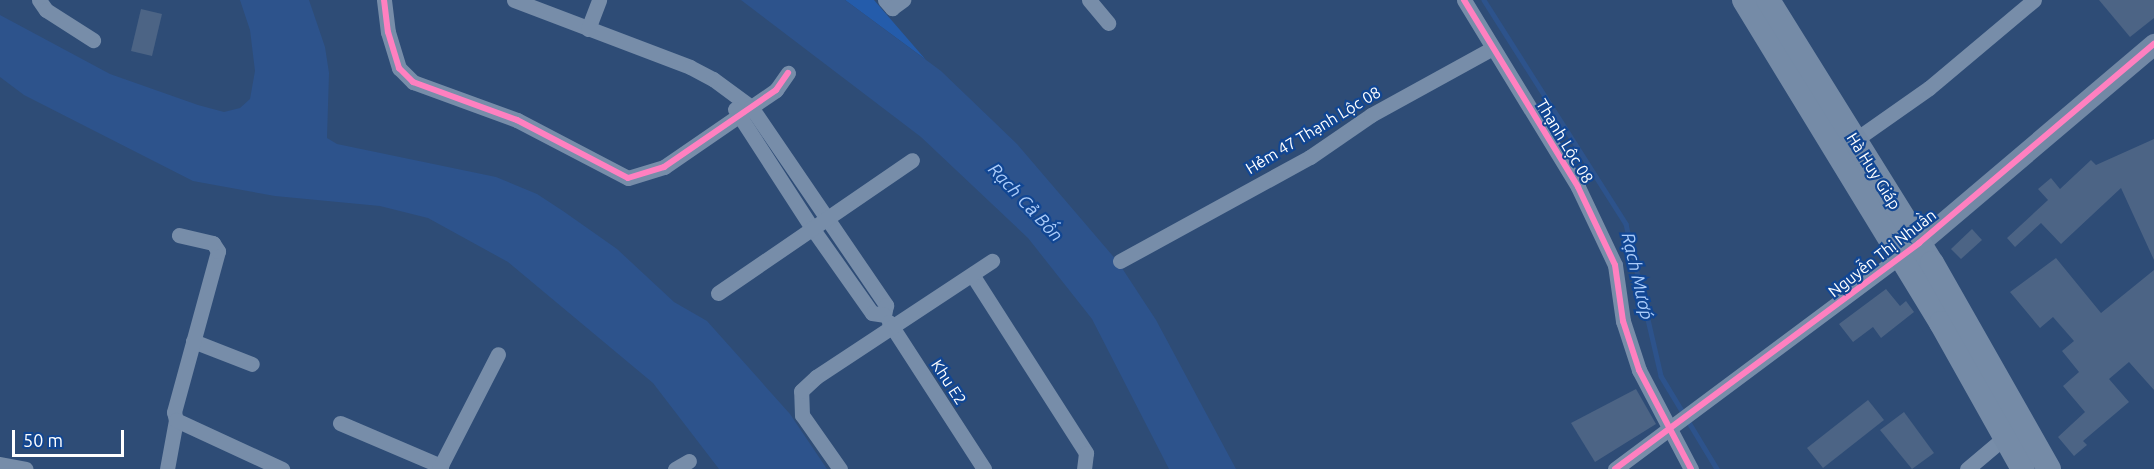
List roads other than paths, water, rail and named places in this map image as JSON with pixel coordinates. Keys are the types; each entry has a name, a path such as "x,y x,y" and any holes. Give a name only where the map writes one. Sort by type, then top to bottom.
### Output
{"main road":[{"name":"Hà Huy Giáp","path":"1744,0 1910,250 2049,469"},
{"name":"Hà Huy Giáp","path":"1768,0 1855,140 2023,469"}],"street":[{"path":"39,0 46,10 93,40"},
{"path":"384,0 388,32 399,68 413,82 517,120 628,178 664,166 776,90 788,73"},
{"path":"514,0 690,67 713,79 751,107 825,219 886,305 884,315 872,313 812,228 738,116 731,94"},
{"path":"588,29 599,0"},
{"path":"1089,0 1108,23"},
{"name":"Thạnh Lộc 08","path":"1464,0 1578,188 1615,265 1623,321 1639,370 1672,428 1691,469"},
{"path":"1855,140 1929,88 2034,0"},
{"name":"Nguyễn Thị Nhuần","path":"1615,469 1910,250 2154,44"},
{"name":"Hẻm 47 Thạnh Lộc 08","path":"1120,261 1310,157 1371,115 1493,48"},
{"path":"718,293 912,160"},
{"path":"167,469 176,420 174,412 218,246 179,235"},
{"path":"840,469 802,415 801,391 816,377 893,329 992,261"},
{"path":"973,276 1086,453 1087,466"},
{"name":"Khu E2","path":"884,315 984,469"},
{"path":"193,341 252,364"},
{"path":"340,423 440,468 498,354"},
{"path":"176,420 282,469"},
{"path":"1968,469 2005,437"},
{"path":"675,469 689,461"},
{"path":"0,464 26,469"}],"water":[{"path":"240,0 309,0 325,47 329,73 327,138 337,144 496,177 537,194 563,211 617,249 674,302 707,321 790,414 827,469 719,469 653,383 508,262 428,218 380,206 275,196 193,181 24,95 0,77 0,15 110,74 224,112 240,108 250,99 255,71 250,30"},
{"name":"Rạch Cả Bốn","path":"741,0 845,0 941,71 1017,144 1118,262 1156,320 1236,469 1169,469 1092,319 1028,238 921,137"}],"waterway":[{"name":"Rạch Mướp","path":"1484,0 1626,224 1661,376 1717,469"}]}
